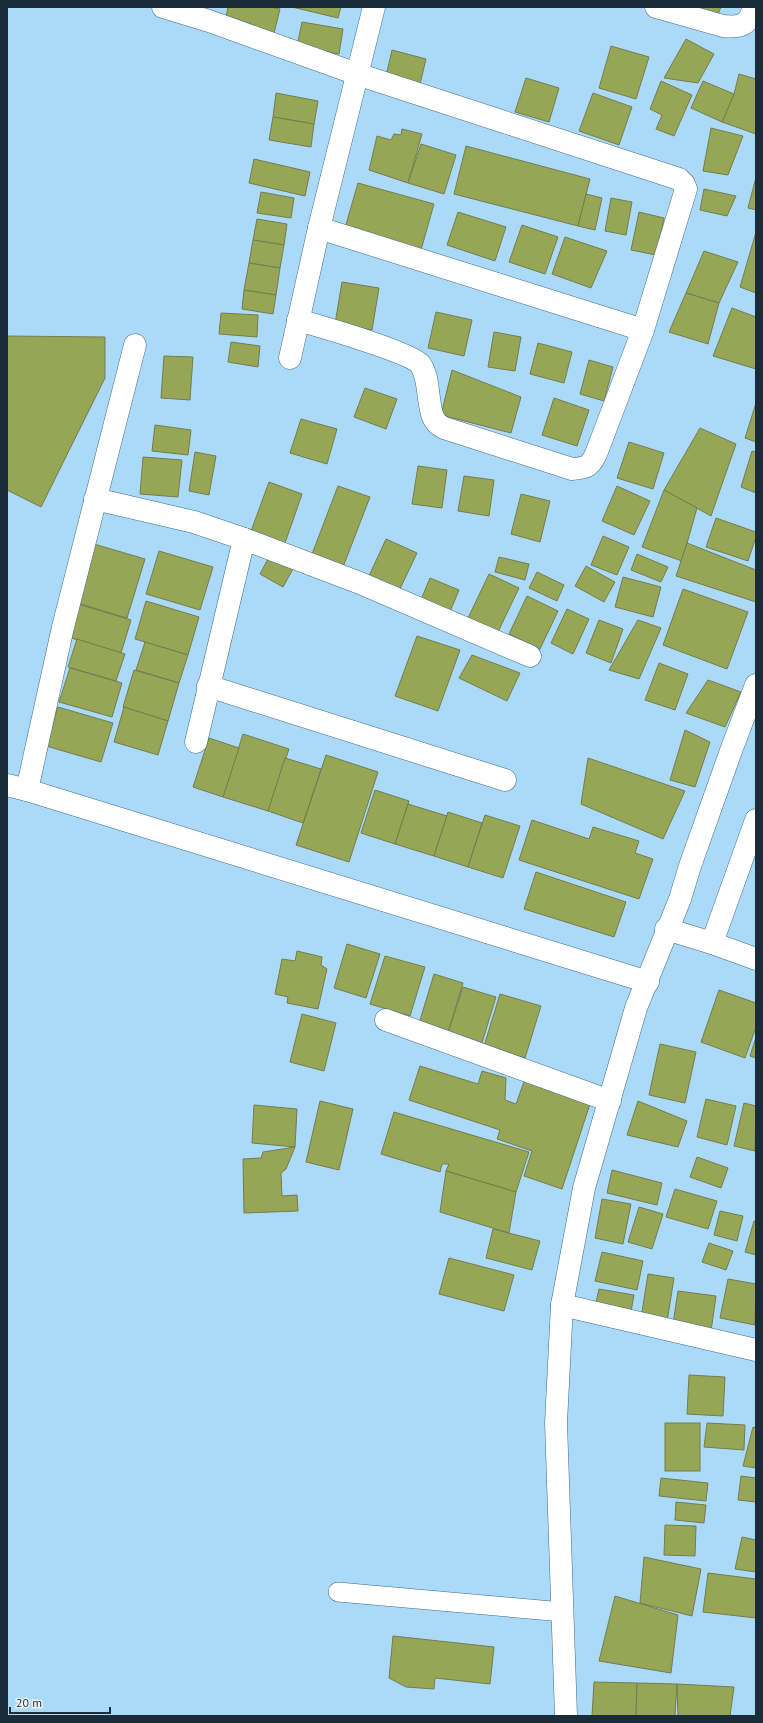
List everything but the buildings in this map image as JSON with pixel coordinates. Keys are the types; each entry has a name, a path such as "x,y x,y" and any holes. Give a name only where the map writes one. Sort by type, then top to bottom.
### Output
{"street":[{"path":"163,7 211,14 357,74 679,179 684,184 686,189 686,194 643,330 592,464 584,468 572,469 444,428 433,418 424,373 420,364 412,358 392,350 298,320"},
{"path":"290,358 319,228 374,7"},
{"path":"656,7 723,26 735,27 744,24 751,17 754,7"},
{"path":"319,228 643,330"},
{"path":"135,345 64,627 17,787 648,982"},
{"path":"96,499 194,522 244,539 360,583 530,656"},
{"path":"196,742 208,686 244,539"},
{"path":"208,686 505,780"},
{"path":"566,1716 556,1423 562,1305 584,1188 636,1008 648,982 666,929 680,899 690,866 732,748 756,686"},
{"path":"712,943 756,820"},
{"path":"666,929 712,943 756,959"},
{"path":"386,1020 610,1101"},
{"path":"562,1305 756,1350"}],"lane":[{"path":"338,1592 563,1612"}]}
